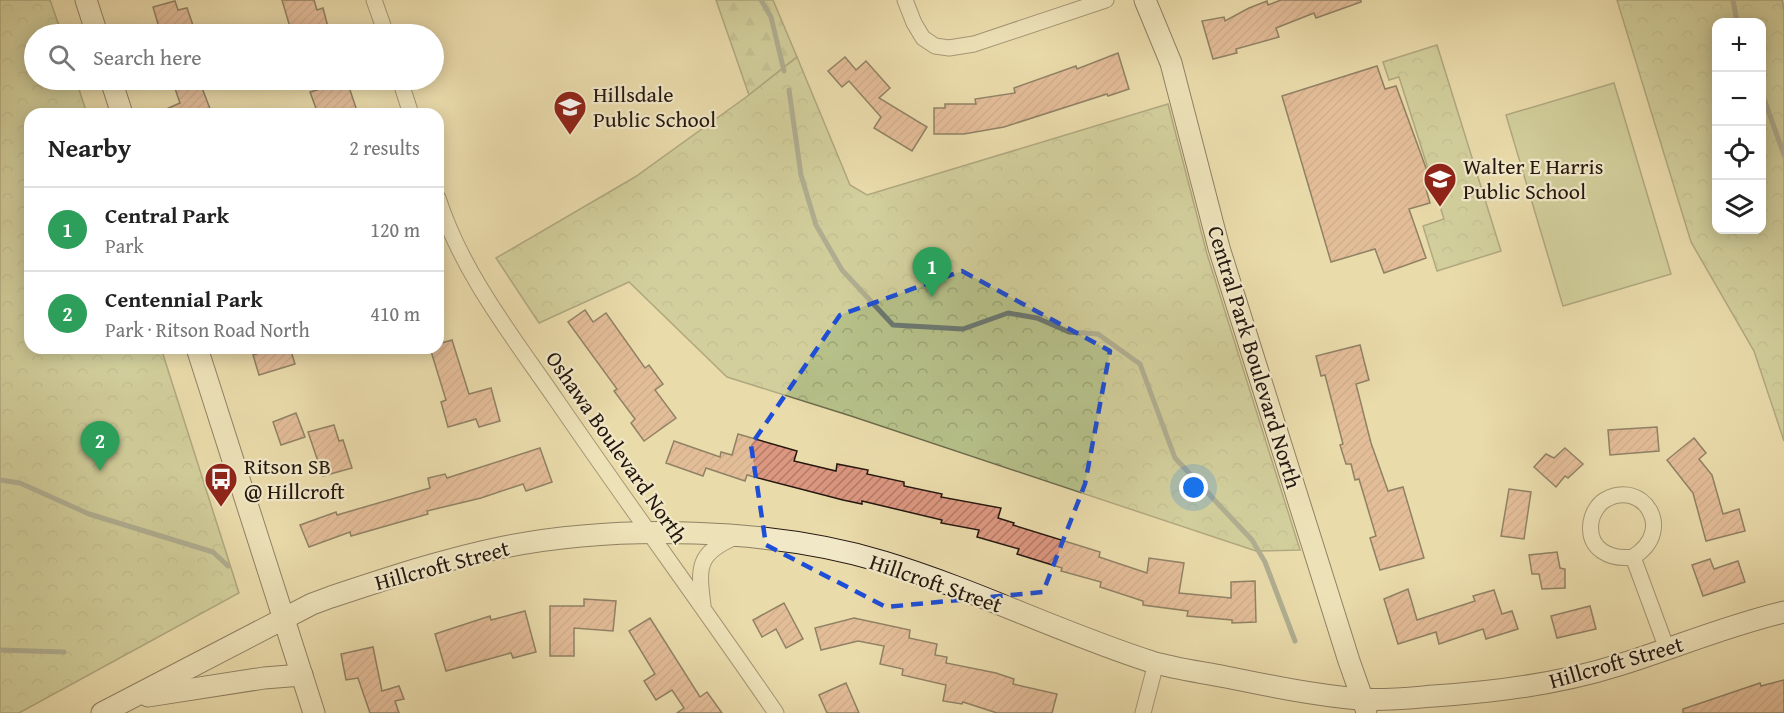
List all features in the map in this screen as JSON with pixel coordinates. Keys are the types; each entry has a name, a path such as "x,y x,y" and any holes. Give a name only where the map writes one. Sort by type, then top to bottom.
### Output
{"street":[{"path":"86,0 94,24"},
{"path":"374,0 382,24"},
{"path":"905,0 923,38 935,46 949,48 974,44 1106,0"},
{"name":"Central Park Boulevard North","path":"1145,0 1171,63 1219,248 1348,661 1365,706"},
{"path":"114,90 120,108"},
{"path":"403,90 409,108"},
{"name":"Oshawa Boulevard North","path":"444,216 471,275 776,713"},
{"path":"199,354 314,713"},
{"path":"1623,494 1634,497 1650,510 1654,532 1650,543 1643,551 1633,556 1620,558 1609,556 1594,542 1591,521 1597,507 1612,496 1623,494"},
{"name":"Hillcroft Street","path":"110,708 284,618 331,597 462,556 553,539 597,535 649,533 740,535 824,548 880,561 924,575 1156,663 1365,706 1524,688 1574,678 1738,624 1784,612"},
{"path":"704,608 700,576 703,562 719,544 740,535"},
{"path":"1633,556 1667,649"},
{"path":"1143,713 1156,663"},
{"path":"110,708 148,696 264,678 302,675"}],"highlighted area":[{"path":"962,271 1110,351 1085,484 1043,592 886,607 766,545 751,445 840,315"}],"green space":[{"path":"0,0 50,0 58,24 24,24 24,90 79,90 85,108 24,108 24,354 163,354 239,593 19,713 0,713"},
{"path":"716,0 773,0 797,57 749,95"},
{"path":"1617,0 1782,0 1784,9 1784,441 1754,351 1691,242"},
{"path":"1437,45 1501,251 1437,271 1423,226 1444,219 1399,77 1389,80 1383,62"},
{"path":"797,57 850,185 867,195 1168,104 1207,254 1300,550 1256,551 727,377 629,282 539,323 496,258 635,177 749,95"},
{"path":"1614,83 1671,274 1563,306 1506,115"}],"building":[{"path":"282,0 314,0 317,10 323,8 327,24 289,24"},
{"path":"1281,0 1361,0 1361,2 1316,18 1314,13 1276,28 1279,37 1236,49 1237,53 1213,59 1202,21 1224,17 1225,21 1267,1 1268,5"},
{"path":"175,1 178,10 187,8 193,24 158,24 153,7"},
{"path":"1118,53 1129,89 1004,127 964,134 934,134 934,108 945,108 945,104 976,104 975,99 1015,93 1014,88 1076,66 1077,69"},
{"path":"845,57 856,70 866,61 890,88 879,98 927,127 912,151 874,128 881,117 849,81 842,87 828,71"},
{"path":"1377,66 1385,89 1396,86 1430,179 1424,182 1430,203 1409,209 1426,258 1384,273 1375,249 1331,262 1282,96"},
{"path":"175,90 203,90 210,108 169,108 180,103"},
{"path":"350,90 356,108 316,108 310,92"},
{"path":"585,310 593,322 606,313 645,368 649,365 663,384 655,390 676,418 644,441 631,423 635,419 614,391 617,389 568,322"},
{"path":"452,340 469,394 491,388 500,421 479,427 476,419 448,427 441,402 446,400 432,354 444,354 444,342"},
{"path":"1360,345 1369,380 1356,384 1371,443 1388,491 1403,487 1424,558 1380,570 1370,538 1376,536 1359,479 1355,480 1351,464 1346,464 1325,375 1321,376 1316,356"},
{"path":"292,354 295,364 259,375 253,355"},
{"path":"296,413 305,437 281,445 273,422"},
{"path":"334,425 339,441 343,440 352,468 323,476 308,432"},
{"path":"1657,427 1659,451 1610,455 1608,430"},
{"path":"738,434 797,451 794,461 836,471 837,464 868,470 867,474 904,482 904,486 942,494 941,497 1001,508 998,518 1014,523 1013,525 1100,552 1099,557 1147,573 1149,558 1184,563 1179,593 1231,598 1231,582 1255,581 1256,622 1232,623 1232,620 1187,616 1188,611 1143,605 1143,601 1100,587 1101,582 1061,571 1062,568 1017,554 1019,549 977,537 979,530 941,523 942,520 862,501 862,504 843,500 747,475 745,481 706,468 703,476 666,463 674,441 720,457 721,452 732,455"},
{"path":"1694,438 1706,453 1699,459 1712,475 1723,514 1739,509 1745,531 1706,541 1693,493 1667,460"},
{"path":"540,448 552,482 526,491 523,484 481,498 427,511 428,514 351,536 350,532 309,547 300,525 336,512 337,515 430,488 428,478 445,474 447,478"},
{"path":"1565,448 1583,464 1568,478 1565,476 1556,487 1534,467 1546,454 1554,458"},
{"path":"1509,489 1531,492 1524,539 1501,536"},
{"path":"1557,552 1560,568 1565,569 1565,588 1542,589 1539,574 1532,574 1529,555"},
{"path":"1710,559 1714,569 1738,561 1745,582 1703,596 1692,565"},
{"path":"1408,589 1417,620 1475,601 1473,596 1494,590 1502,614 1512,611 1518,629 1486,639 1483,629 1439,644 1436,632 1398,644 1384,599"},
{"path":"584,599 616,601 613,631 574,628 574,656 550,656 550,606 584,606"},
{"path":"784,603 803,639 786,648 776,629 762,637 753,620"},
{"path":"1590,606 1596,629 1557,638 1551,616"},
{"path":"525,611 536,652 513,658 511,653 446,671 435,634 490,616 491,620"},
{"path":"650,618 700,697 707,692 722,713 677,713 684,708 672,690 656,700 644,681 655,674 629,631"},
{"path":"854,618 910,630 909,638 937,644 935,655 947,657 946,663 996,673 1014,679 1013,684 1057,694 1052,713 997,713 963,702 962,704 943,701 946,685 902,675 903,669 880,664 884,646 858,641 821,650 815,628"},
{"path":"373,647 382,691 399,686 404,699 395,701 399,713 370,713 358,678 346,680 341,654"},
{"path":"1784,680 1784,713 1683,713 1683,709 1760,683 1761,686"},
{"path":"846,683 859,713 827,713 819,695"}],"waterway":[{"path":"761,0 771,17 784,71"},
{"path":"1733,0 1736,18"},
{"path":"789,90 801,175 816,225 842,270 893,325 963,329 1008,313 1037,318 1069,332 1098,334 1140,364 1175,458 1252,540 1265,562 1295,641"},
{"path":"1766,104 1784,155"},
{"path":"0,480 20,483 89,514 213,552 228,566"},
{"path":"0,650 64,652"}],"place":[{"name":"Hillsdale Public School","path":"570,136"},
{"name":"Walter E Harris Public School","path":"1440,208"},
{"name":"Central Park","path":"932,297"},
{"name":"Centennial Park","path":"100,471"},
{"name":"Ritson SB @ Hillcroft","path":"221,508"}]}
